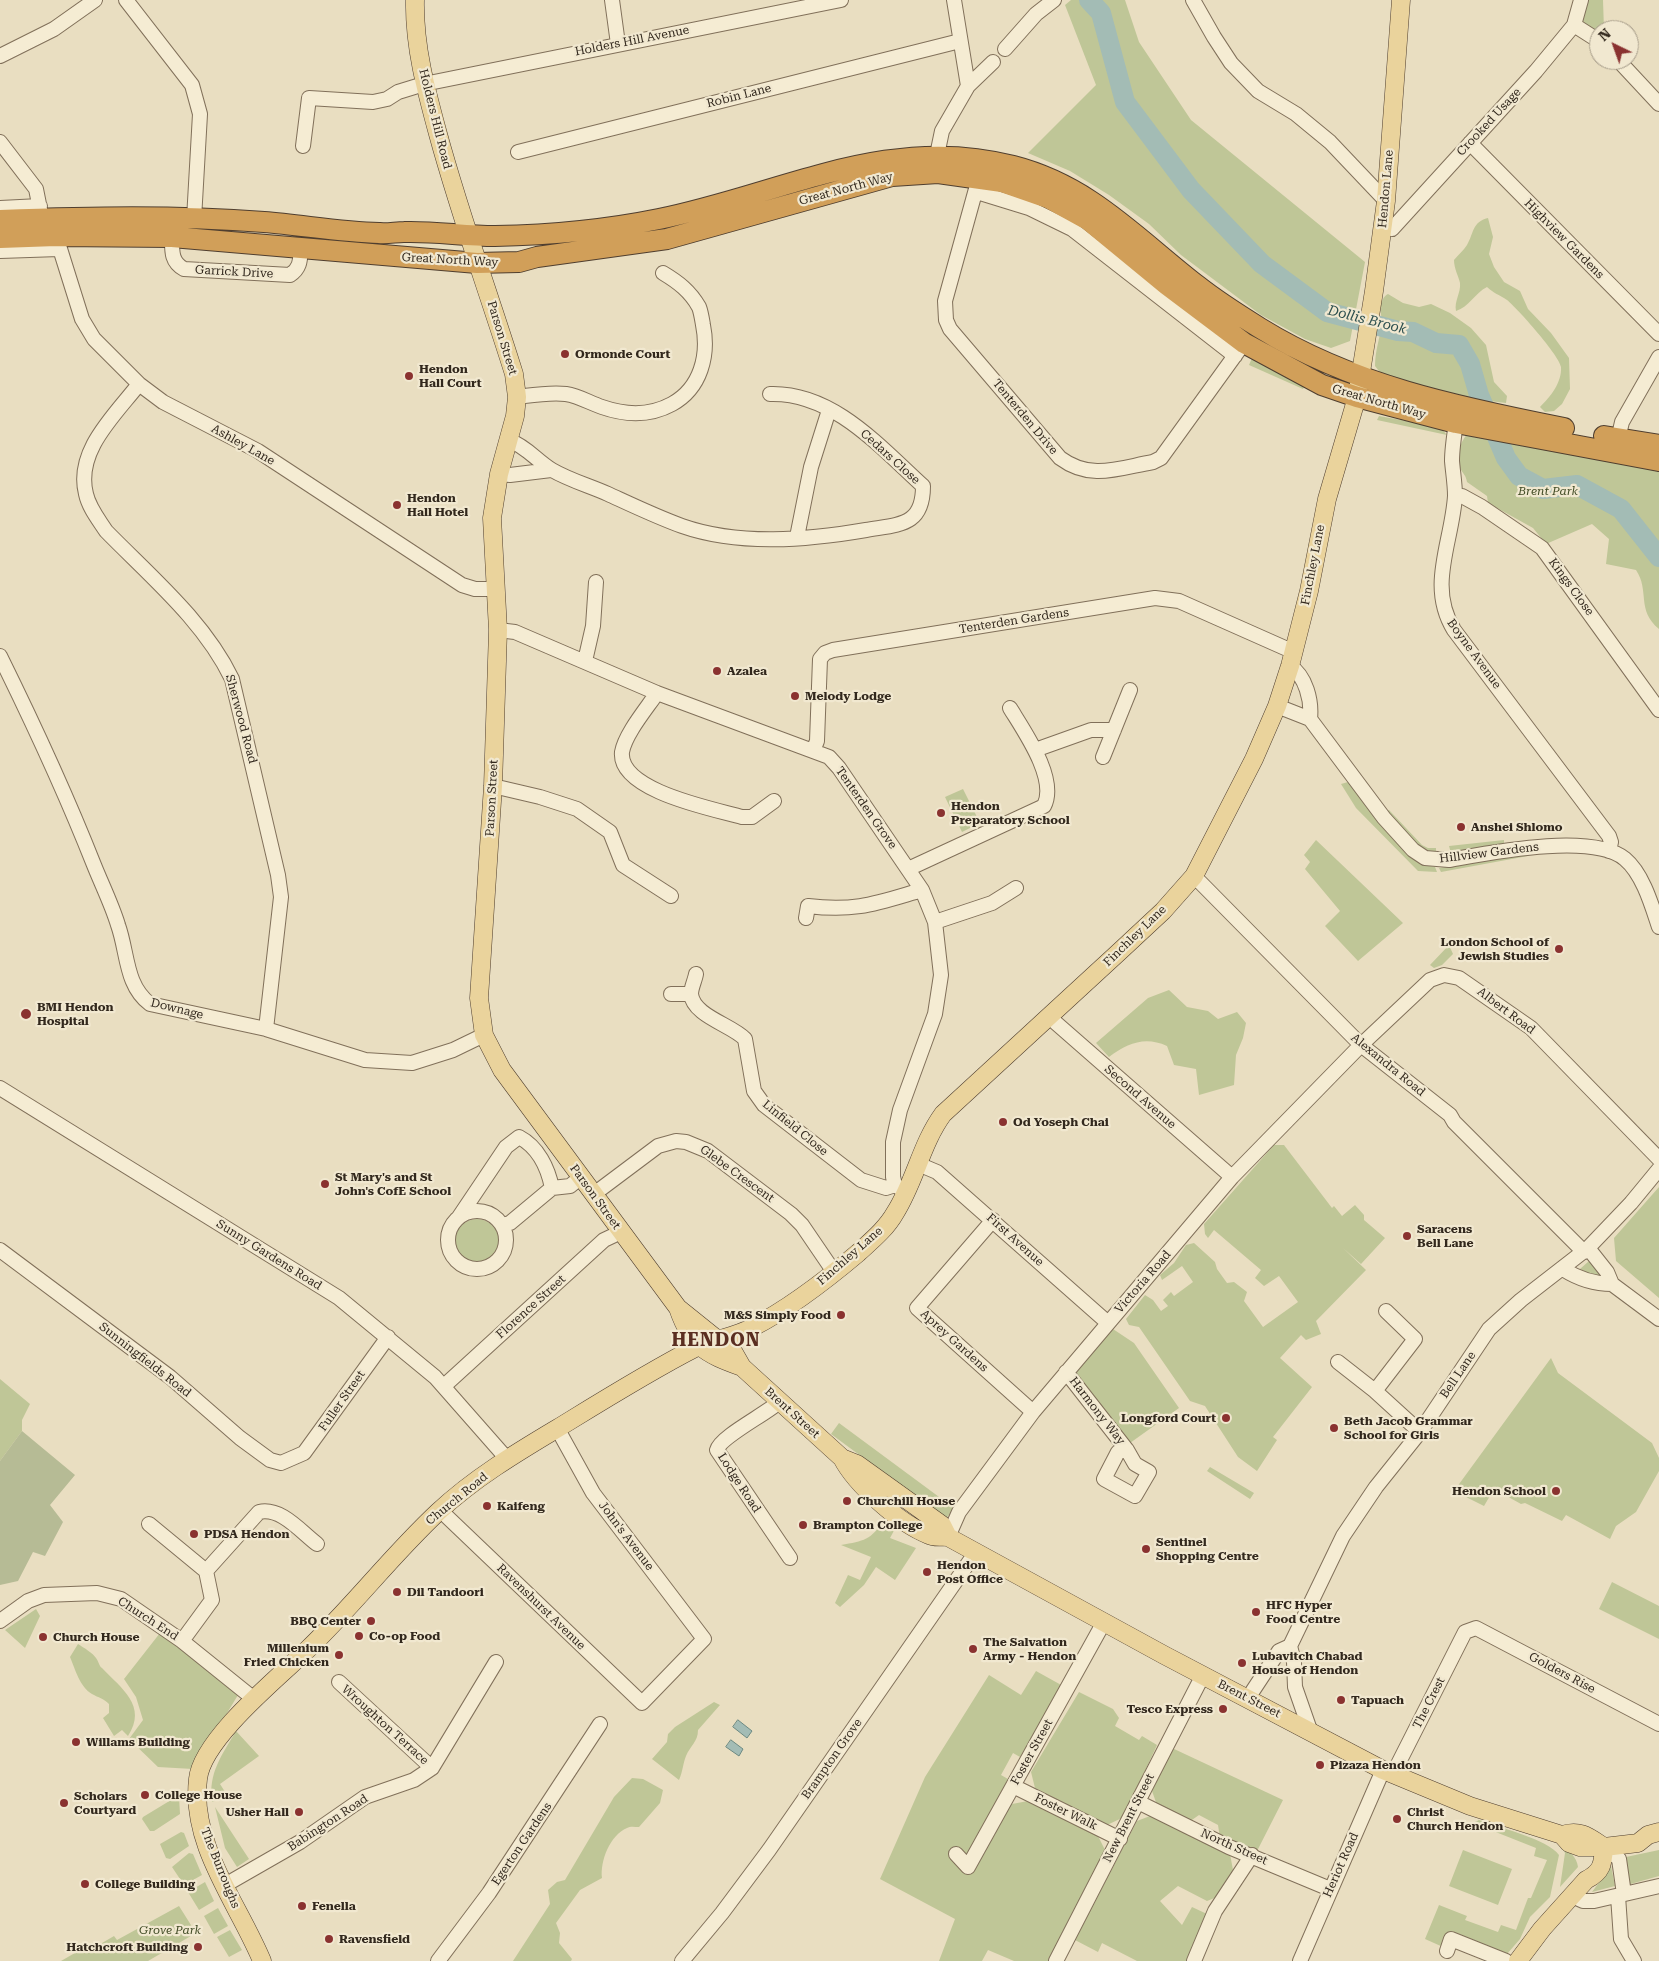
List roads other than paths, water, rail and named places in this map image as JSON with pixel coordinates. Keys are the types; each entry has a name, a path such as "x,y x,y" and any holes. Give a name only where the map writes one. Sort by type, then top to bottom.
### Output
{"highway":[{"name":"Great North Way","path":"0,238 58,242 172,237 301,247 473,249 541,234 624,225 701,210 857,165 901,157 937,155 968,157 1016,166 1070,187 1119,219 1198,286 1233,311 1297,349 1360,377 1458,415 1478,427 1659,461"},
{"name":"Great North Way","path":"0,220 41,212 265,222 382,234 404,232 519,262 537,257 667,239 892,176 938,173 978,185 1027,190 1068,208 1088,220 1167,285 1239,349 1357,397 1458,415 1542,424 1659,446"}],"main road":[{"name":"Holders Hill Road","path":"415,0 415,21 424,84 473,249"},
{"name":"Hendon Lane","path":"1360,377 1386,201 1401,0"},
{"name":"Parson Street","path":"473,249 514,374 517,397 509,440 499,474 492,518 498,630 493,786 479,998 484,1035 502,1070 678,1308 716,1341"},
{"name":"Finchley Lane","path":"698,1347 754,1327 834,1272 880,1232 895,1214 901,1189 918,1164 930,1133 943,1114 1163,910 1194,876 1254,759 1277,706 1292,659 1309,591 1326,499 1357,397 1360,377"},
{"name":"Parson Street","path":"678,1308 684,1326 698,1347"},
{"path":"742,1367 754,1327"},
{"name":"Brent Street","path":"716,1341 734,1353 742,1367 842,1458 857,1464 942,1525 948,1536 1203,1675 1388,1772 1470,1806 1562,1834 1570,1843 1580,1847 1604,1847 1638,1842 1653,1833"},
{"name":"Brent Street","path":"698,1347 742,1367"},
{"name":"Church Road","path":"254,1698 312,1644 440,1510 465,1489 557,1428 698,1347"},
{"name":"The Burroughs","path":"254,1698 217,1740 198,1777 198,1814 206,1840 225,1885 262,1961"},
{"path":"1518,1961 1542,1929 1586,1880 1596,1875 1602,1866 1604,1847"}],"street":[{"path":"0,56 54,29 94,0"},
{"path":"126,0 192,85 200,114 194,218"},
{"path":"612,0 618,44"},
{"name":"Holders Hill Avenue","path":"303,146 309,98 373,102 387,99 398,92 424,84 821,2 841,0"},
{"path":"954,0 968,86"},
{"path":"1005,49 1036,14 1054,0"},
{"path":"1193,0 1214,37 1238,70 1258,91 1296,114 1330,142 1386,201"},
{"name":"Crooked Usage","path":"1383,226 1392,229 1536,71 1574,25 1581,0"},
{"path":"1574,25 1589,35"},
{"name":"Robin Lane","path":"518,152 960,41"},
{"path":"937,155 942,131 968,86 993,62"},
{"path":"1627,70 1659,104"},
{"path":"0,142 36,189 41,212"},
{"name":"Highview Gardens","path":"1470,143 1659,334"},
{"name":"Tenterden Drive","path":"978,185 944,301 946,320 950,329 1060,458 1069,464 1079,470 1099,471 1153,462 1161,458 1239,349"},
{"name":"Great North Way","path":"0,208 41,212"},
{"name":"Garrick Drive","path":"172,237 174,260 177,266 184,269 290,275 297,270 300,264 301,247"},
{"name":"Great North Way","path":"0,251 58,242"},
{"name":"Ashley Lane","path":"58,242 82,319 94,338 139,384 163,402 258,451 462,585 475,589 495,589"},
{"path":"517,397 564,394 603,408 630,414 646,413 672,404 693,386 706,358 705,334 699,307 683,285 663,273"},
{"path":"1618,439 1622,422 1659,357"},
{"name":"Sherwood Road","path":"139,384 90,450 86,473 86,494 94,512 106,531 204,632 220,653 232,678 278,875 281,897 266,1029"},
{"name":"Cedars Close","path":"509,440 521,445 551,470 681,526 713,534 747,538 825,537 895,525 919,513 923,502 923,486 849,420 819,403 783,394 770,394"},
{"path":"797,537 811,467 829,410"},
{"name":"Boyne Avenue","path":"1458,415 1452,454 1454,496 1441,584 1442,604 1445,613 1454,630 1608,836 1610,842 1609,851"},
{"path":"499,474 510,476 551,470"},
{"name":"Kings Close","path":"1454,496 1462,496 1482,507 1542,548 1659,710"},
{"path":"585,661 593,626 596,582"},
{"name":"Tenterden Gardens","path":"813,751 817,741 820,659 824,653 832,650 1155,598 1179,601 1292,659"},
{"name":"Tenterden Grove","path":"498,630 515,632 657,693 829,757 835,762 922,890 935,922 941,975 939,989 929,1035 900,1110 895,1130 891,1171 901,1189"},
{"name":"Downage","path":"0,656 48,755 88,847 119,926 132,983 140,996 150,1004 266,1029 365,1060 412,1063 453,1050 484,1035"},
{"name":"Hillview Gardens","path":"1292,659 1302,675 1311,712 1310,719 1384,818 1413,850 1425,858 1449,860 1555,846 1583,846 1609,851 1626,860 1634,870 1659,927"},
{"path":"1103,757 1130,690"},
{"path":"657,693 626,741 622,758 624,767 629,773 668,796 742,818 752,817 774,801"},
{"path":"1277,706 1310,719"},
{"path":"908,869 1044,806 1049,794 1047,784 1035,750 1010,708"},
{"path":"1035,750 1091,730 1114,730"},
{"path":"493,786 540,797 577,809 610,832 623,865 672,896"},
{"name":"Alexandra Road","path":"1194,876 1361,1045 1450,1115 1454,1122 1586,1250 1607,1272 1612,1284"},
{"path":"935,922 992,902 1016,888"},
{"path":"807,907 837,910 863,907 922,890"},
{"path":"671,994 691,994 696,974"},
{"name":"Albert Road","path":"1361,1045 1430,980 1444,975 1452,975 1488,996 1532,1028 1659,1159"},
{"name":"Linfield Close","path":"691,994 701,1010 745,1039 754,1091 764,1105 861,1180 886,1188 901,1189"},
{"name":"Second Avenue","path":"1048,1016 1232,1177"},
{"name":"Victoria Road","path":"948,1536 959,1512 1033,1412 1066,1372 1232,1177 1361,1045"},
{"name":"Sunny Gardens Road","path":"0,1088 330,1293 388,1337 444,1386 508,1460"},
{"path":"459,1217 476,1211 487,1212 496,1217 502,1225 506,1244 503,1254 496,1263 487,1268 477,1270 466,1268 455,1260 447,1242 449,1232 459,1217 506,1147 519,1137 530,1143 549,1172 552,1188"},
{"name":"Glebe Crescent","path":"594,1194 658,1146 676,1141 686,1142 708,1151 791,1214 802,1225 834,1272"},
{"name":"First Avenue","path":"918,1164 937,1172 1108,1323"},
{"name":"Bell Lane","path":"1248,1698 1279,1651 1290,1646 1343,1536 1376,1487 1420,1432 1489,1329 1521,1300 1586,1250 1618,1218 1659,1169"},
{"path":"502,1225 510,1223 552,1188 570,1186 581,1177"},
{"name":"Aprey Gardens","path":"993,1220 917,1308 1033,1412"},
{"name":"Florence Street","path":"444,1386 604,1240 621,1232"},
{"name":"Sunningfields Road","path":"0,1250 170,1378 240,1438 270,1460 281,1463 291,1460"},
{"path":"1563,1269 1571,1274 1601,1284 1612,1284 1659,1319"},
{"path":"1375,1390 1415,1339 1386,1311"},
{"name":"Fuller Street","path":"291,1460 304,1453 388,1337"},
{"path":"1338,1362 1375,1390 1420,1432"},
{"name":"Harmony Way","path":"1066,1372 1127,1450"},
{"name":"Lodge Road","path":"779,1402 768,1412 721,1441 717,1450 790,1558"},
{"name":"John's Avenue","path":"557,1428 593,1493 704,1639 642,1703"},
{"path":"206,1571 259,1512 269,1510 277,1512 317,1544"},
{"name":"Ravenshurst Avenue","path":"440,1510 642,1703"},
{"path":"149,1524 206,1571 212,1600 182,1642"},
{"name":"Brampton Grove","path":"682,1961 722,1913 769,1850 976,1552"},
{"name":"Church End","path":"0,1621 28,1601 44,1595 97,1594 121,1599 182,1642 254,1698"},
{"name":"Foster Street","path":"956,1854 968,1867 1104,1622"},
{"name":"Golders Rise","path":"1465,1632 1476,1628 1659,1724"},
{"name":"The Crest","path":"1388,1772 1465,1632"},
{"path":"1290,1646 1294,1662 1295,1687 1310,1730"},
{"name":"Babington Road","path":"225,1885 300,1842 365,1797 414,1780 432,1768 496,1662"},
{"name":"New Brent Street","path":"1056,1961 1203,1675"},
{"name":"Wroughton Terrace","path":"338,1682 432,1768"},
{"name":"Egerton Gardens","path":"438,1961 490,1892 600,1724"},
{"name":"Heriot Road","path":"1300,1961 1330,1889 1388,1772"},
{"name":"Foster Walk","path":"1013,1786 1120,1839"},
{"name":"North Street","path":"1138,1802 1228,1847 1252,1855 1330,1889"},
{"path":"1604,1847 1619,1859 1621,1939 1634,1961"},
{"path":"1194,1961 1215,1911 1252,1855"},
{"path":"1572,1896 1589,1902 1659,1886"},
{"path":"1447,1951 1451,1939 1506,1961"}],"water":[{"path":"738,1720 752,1731 747,1738 733,1727"},
{"path":"731,1740 743,1749 739,1756 726,1747"}],"waterway":[{"name":"Dollis Brook","path":"1089,0 1101,13 1125,102 1191,190 1262,264 1327,312 1398,331 1413,332 1436,343 1459,345 1470,364 1479,395 1506,458 1519,476 1543,489 1577,485 1621,509 1659,557"}],"place":[{"name":"Ormonde Court","path":"565,354"},
{"name":"Hendon Hall Court","path":"409,376"},
{"name":"Hendon Hall Hotel","path":"397,505"},
{"name":"Azalea","path":"717,671"},
{"name":"Melody Lodge","path":"795,696"},
{"name":"Hendon Preparatory School","path":"941,813"},
{"name":"Anshei Shlomo","path":"1461,827"},
{"name":"London School of Jewish Studies","path":"1559,949"},
{"name":"BMI Hendon Hospital","path":"26,1014"},
{"name":"Od Yoseph Chai","path":"1003,1122"},
{"name":"St Mary's and St John's CofE School","path":"325,1184"},
{"name":"Saracens Bell Lane","path":"1407,1236"},
{"name":"M&S Simply Food","path":"841,1315"},
{"name":"Longford Court","path":"1226,1418"},
{"name":"Beth Jacob Grammar School for Girls","path":"1334,1428"},
{"name":"Hendon School","path":"1556,1491"},
{"name":"Churchill House","path":"847,1501"},
{"name":"Kaifeng","path":"487,1506"},
{"name":"Brampton College","path":"803,1525"},
{"name":"PDSA Hendon","path":"194,1534"},
{"name":"Sentinel Shopping Centre","path":"1146,1549"},
{"name":"Hendon Post Office","path":"927,1572"},
{"name":"Dil Tandoori","path":"397,1592"},
{"name":"HFC Hyper Food Centre","path":"1256,1612"},
{"name":"BBQ Center","path":"371,1621"},
{"name":"Co-op Food","path":"359,1636"},
{"name":"Church House","path":"43,1637"},
{"name":"The Salvation Army - Hendon","path":"973,1649"},
{"name":"Millenium Fried Chicken","path":"339,1655"},
{"name":"Lubavitch Chabad House of Hendon","path":"1242,1663"},
{"name":"Tapuach","path":"1341,1700"},
{"name":"Tesco Express","path":"1223,1709"},
{"name":"Willams Building","path":"76,1742"},
{"name":"Pizaza Hendon","path":"1320,1765"},
{"name":"College House","path":"145,1795"},
{"name":"Scholars Courtyard","path":"64,1803"},
{"name":"Usher Hall","path":"299,1812"},
{"name":"Christ Church Hendon","path":"1397,1819"},
{"name":"College Building","path":"85,1884"},
{"name":"Fenella","path":"302,1906"},
{"name":"Ravensfield","path":"329,1939"},
{"name":"Hatchcroft Building","path":"198,1947"}],"district":[{"name":"HENDON","path":"716,1341"}],"park label":[{"name":"Brent Park","path":"1548,491"},
{"name":"Grove Park","path":"170,1930"}]}
